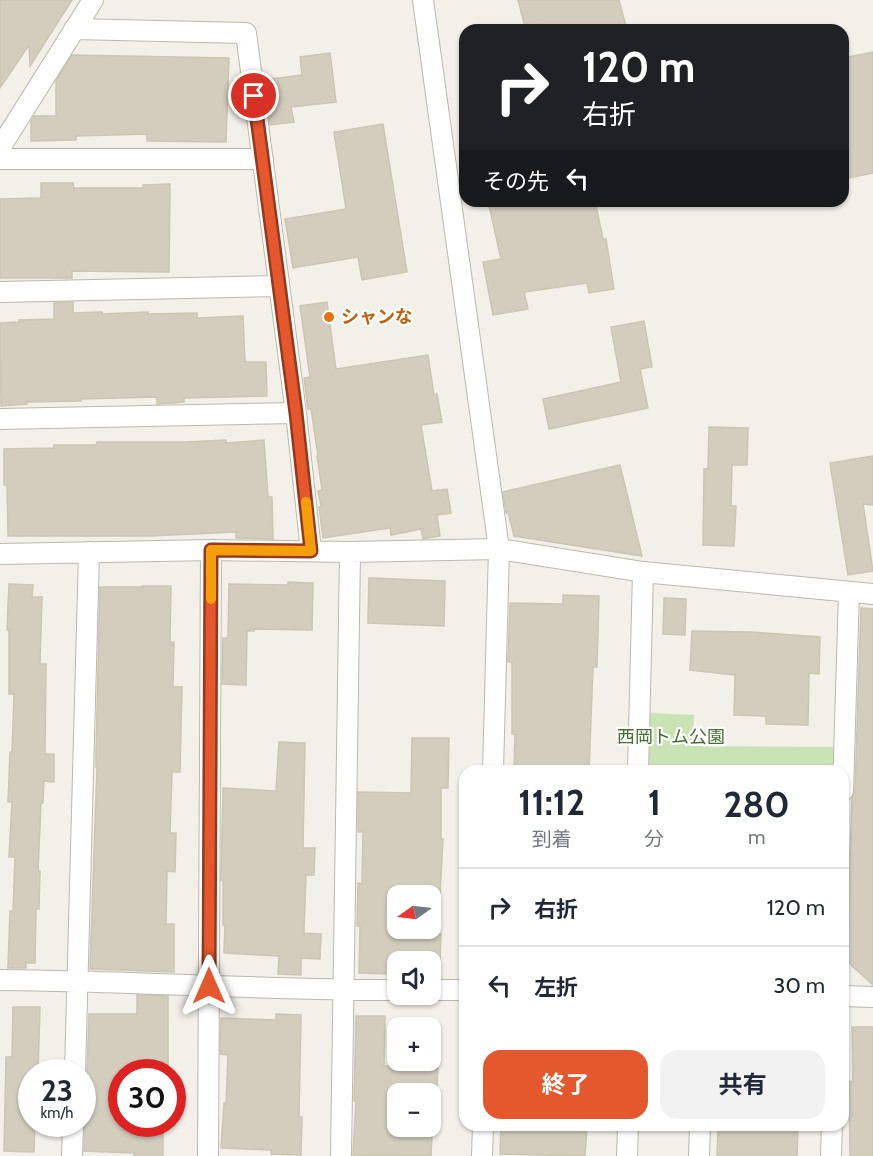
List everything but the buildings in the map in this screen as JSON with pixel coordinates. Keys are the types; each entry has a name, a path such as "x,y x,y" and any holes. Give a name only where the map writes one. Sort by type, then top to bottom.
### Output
{"street":[{"path":"0,148 93,0"},
{"path":"423,0 499,549 492,765"},
{"path":"74,29 246,33 296,413 311,551"},
{"path":"0,159 263,159"},
{"path":"0,292 279,286"},
{"path":"0,418 296,413"},
{"path":"0,554 211,550 350,552 499,549 644,572 873,594"},
{"path":"208,1156 211,550"},
{"path":"75,1059 89,552"},
{"path":"341,1156 350,552"},
{"path":"638,765 644,572"},
{"path":"844,765 849,592"},
{"path":"0,980 387,990"},
{"path":"441,990 459,990"},
{"path":"849,996 873,997"},
{"path":"482,1156 483,1131"},
{"path":"627,1156 628,1131"},
{"path":"699,1156 700,1131"},
{"path":"831,1156 832,1131"},
{"path":"72,1156 73,1137"}],"green space":[{"name":"西岡トム公園","path":"650,713 694,715 693,746 837,747 836,765 648,765"}],"slow traffic":[{"path":"211,599 211,550 311,551 306,502"}],"place":[{"name":"シャンな","path":"329,317"}],"route":[{"path":"209,986 211,550 311,551 296,413 254,96"}]}
